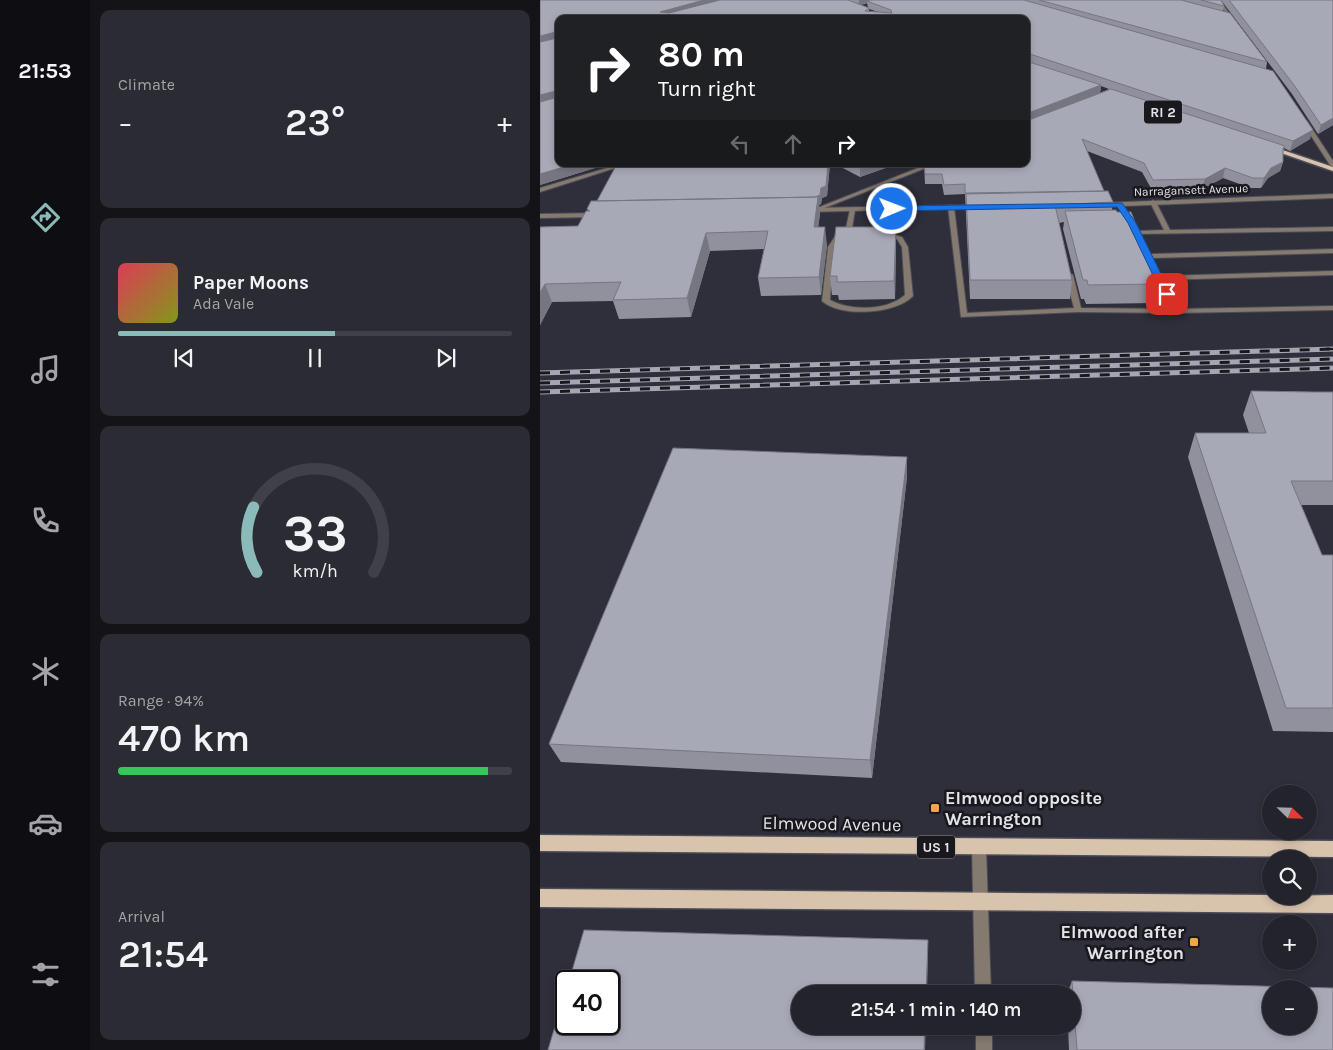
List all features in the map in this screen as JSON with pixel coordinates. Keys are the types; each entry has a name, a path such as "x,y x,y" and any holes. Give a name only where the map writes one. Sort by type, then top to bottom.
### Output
{"main road":[{"path":"1264,146 1333,169"},
{"name":"Elmwood Avenue","path":"540,843 1333,849"},
{"path":"540,898 1333,904"}],"street":[{"path":"1218,0 1243,33"},
{"path":"1223,16 1232,18"},
{"path":"1303,119 1333,165"},
{"path":"540,190 615,167"},
{"path":"815,210 925,167"},
{"name":"Narragansett Avenue","path":"1091,205 1333,196"},
{"path":"1153,202 1168,232"},
{"path":"1120,204 1132,223 1140,241"},
{"path":"797,211 989,206"},
{"path":"951,207 964,315 1078,310 1174,311 1333,308"},
{"path":"852,210 852,234 836,239 832,247 826,301 832,306 844,308 893,307 905,302 909,296 905,247 900,238 892,235 872,234"},
{"path":"540,216 610,214"},
{"path":"1122,224 1132,223"},
{"path":"1137,233 1333,228"},
{"path":"1144,248 1174,311"},
{"path":"1148,256 1333,251"},
{"path":"1066,263 1078,310"},
{"path":"1159,278 1333,273"},
{"path":"979,847 983,985"},
{"path":"984,1035 984,1050"}],"building":[{"path":"540,0 704,0 660,12 669,13 720,0 848,0 869,8 865,11 892,13 891,10 867,1 1024,0 1273,71 1313,130 1293,141 1030,54 1030,15 555,15 555,32 540,36"},
{"path":"1039,0 1181,0 1230,13 1267,62"},
{"path":"1201,0 1221,0 1224,6"},
{"path":"1229,0 1333,0 1333,118 1321,125 1294,85"},
{"path":"555,38 555,91 540,95 540,42"},
{"path":"1030,62 1101,85 1030,112"},
{"path":"1111,89 1285,146 1283,148 1283,162 1271,168 1264,178 1253,178 1225,168 1205,179 1153,180 1144,163 1082,139 1104,191 965,193 965,184 944,185 942,174 925,174 924,167 1030,167 1030,119"},
{"path":"555,98 555,167 564,167 540,174 540,102"},
{"path":"615,167 828,167 826,186 821,188 820,195 815,197 597,201"},
{"path":"1108,191 1113,202 1055,205 1072,280 970,280 966,194"},
{"path":"818,197 814,227 825,227 819,277 758,278 768,231 706,233 687,298 613,300 621,282 545,284 540,293 540,227 578,226 586,211 590,211 587,209 591,201"},
{"path":"1116,210 1117,212 1131,212 1160,284 1088,285 1087,280 1083,280 1065,211"},
{"path":"836,227 896,227 894,281 837,282 837,276 830,276"},
{"path":"1251,391 1333,392 1333,481 1291,481 1322,555 1333,555 1333,708 1286,708 1195,433 1266,433"},
{"path":"673,448 907,457 870,760 549,744"},
{"path":"584,930 928,940 926,985 791,985 791,1035 925,1035 924,1050 548,1050 555,1026 555,1035 620,1035 620,970 572,970"},
{"path":"1072,981 1262,986 1262,1035 1317,1035 1317,988 1333,988 1333,1050 1077,1050 1076,1035 1081,1035 1081,985 1072,985"}],"railway":[{"path":"540,373 1333,349 1326,349"},
{"path":"540,383 1333,359"},
{"path":"540,392 1333,368"}],"place":[{"name":"Elmwood opposite Warrington","path":"935,808"},
{"name":"Elmwood after Warrington","path":"1194,942"}],"route":[{"path":"892,209 1120,204 1132,223 1167,294"}]}
